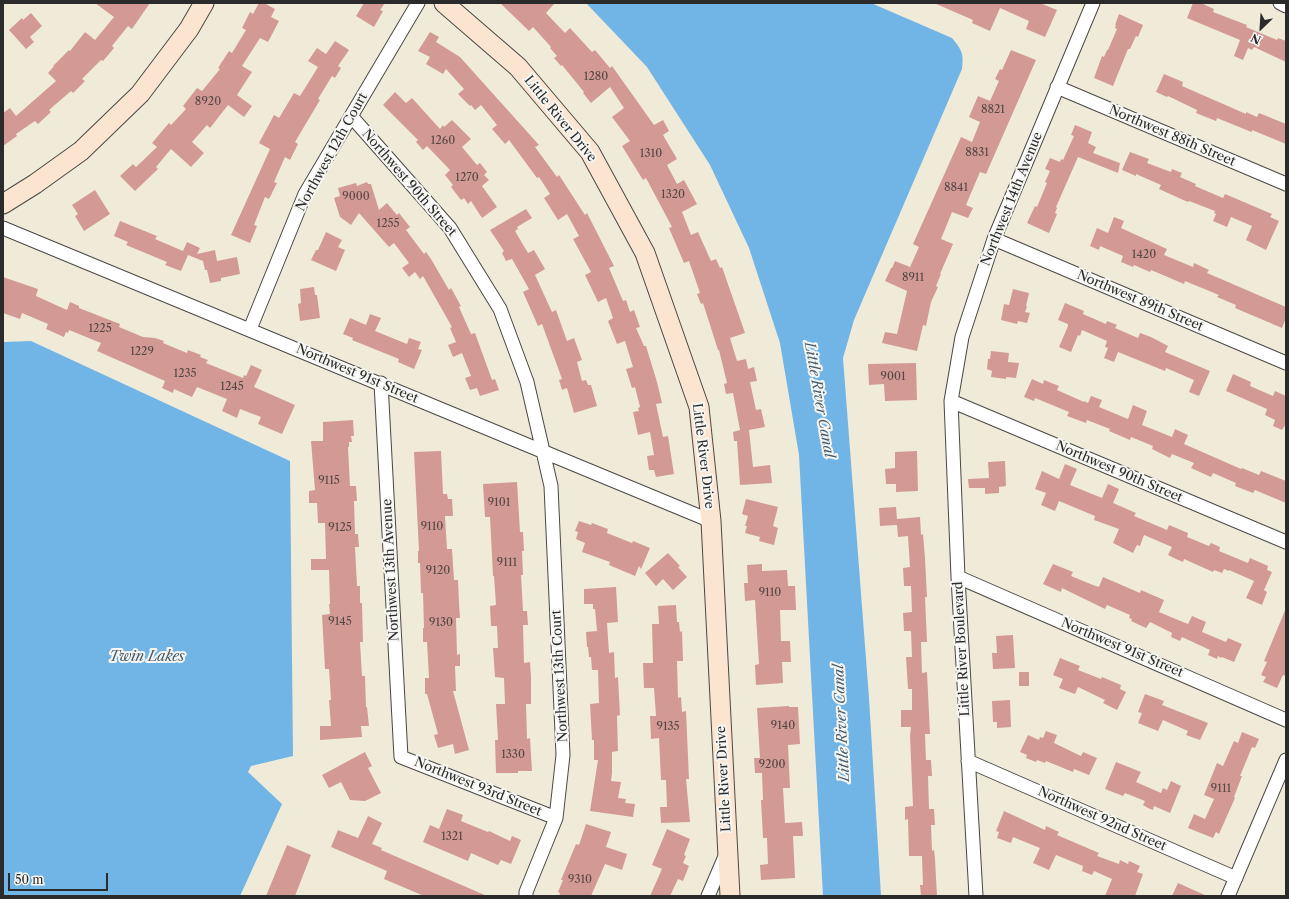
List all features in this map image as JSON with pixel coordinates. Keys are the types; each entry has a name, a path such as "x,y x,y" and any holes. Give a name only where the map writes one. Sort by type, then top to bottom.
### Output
{"street":[{"path":"3,204 35,184 81,150 140,94 189,29 204,3"},
{"name":"Northwest 12th Court","path":"250,329 305,194 418,3"},
{"name":"Little River Drive","path":"444,3 518,67 590,152 645,253 699,407 711,521 730,896"},
{"name":"Northwest 14th Avenue","path":"951,401 962,337 994,239 1093,3"},
{"path":"1280,3 1286,6"},
{"name":"Northwest 88th Street","path":"1057,87 1286,184"},
{"name":"Northwest 90th Street","path":"351,116 450,228 500,309 527,382 543,451"},
{"name":"Northwest 91st Street","path":"3,228 381,383 711,521"},
{"name":"Northwest 89th Street","path":"994,239 1286,363"},
{"name":"Northwest 13th Avenue","path":"381,383 401,756"},
{"name":"Northwest 90th Street","path":"951,401 1286,542"},
{"name":"Little River Boulevard","path":"951,401 958,577 976,896"},
{"name":"Northwest 13th Court","path":"526,896 526,892 556,818 563,755 551,486 543,451"},
{"name":"Northwest 91st Street","path":"958,577 1286,720"},
{"name":"Northwest 93rd Street","path":"401,756 556,818"},
{"name":"Northwest 92nd Street","path":"968,760 1236,878"},
{"path":"1228,896 1286,760"},
{"path":"708,896 727,851"}],"water":[{"name":"Little River Canal","path":"586,3 871,3 952,38 962,52 962,69 854,320 843,358 869,698 881,896 823,896 799,455 780,343 749,248 710,165 647,67"},
{"name":"Twin Lakes","path":"31,341 290,461 293,756 251,766 248,772 282,804 240,896 3,896 3,342"}],"building":[{"path":"95,3 150,3 132,29 128,26 112,46 114,48 103,61 101,60 82,79 85,81 73,93 71,91 49,110 51,112 38,124 35,121 16,134 17,136 3,146 3,113 10,108 16,116 56,81 48,73 69,50 70,51 85,32 95,40 114,17"},
{"path":"259,3 264,3 275,9 271,17 279,21 268,42 260,38 242,66 252,72 237,95 252,106 244,117 228,105 210,128 207,125 192,142 204,153 191,167 171,149 156,167 158,169 135,191 120,176 133,164 136,167 157,147 152,143 169,123 171,125 186,109 183,106 197,88 202,91 220,69 218,68 229,51 232,53 246,30 242,28 250,12 253,14"},
{"path":"364,3 385,3 380,10 383,11 374,27 356,16"},
{"path":"500,3 555,3 546,13 565,33 570,28 592,52 595,50 610,68 612,66 654,125 663,120 669,131 663,135 677,159 667,165 677,184 684,180 697,204 682,212 691,235 698,232 711,261 716,259 720,268 722,267 745,333 730,338 737,361 746,359 748,369 754,367 757,381 750,382 756,410 761,409 765,427 749,430 753,467 770,465 772,483 740,485 737,441 734,441 733,432 740,430 733,393 726,394 724,384 727,383 719,350 703,303 701,304 697,294 700,293 689,261 684,263 669,228 672,227 646,178 643,180 622,146 630,141 612,117 624,108 610,87 591,103 562,65 561,66 554,58 557,56 550,48 551,47 533,27 529,31"},
{"path":"934,3 1040,3 1057,10 1045,37 1026,29 1029,21 1000,8 990,31 972,23 973,20"},
{"path":"1193,3 1201,3 1214,9 1213,12 1247,25 1246,27 1277,40 1278,38 1286,41 1286,62 1254,47 1252,50 1248,48 1243,60 1234,56 1240,40 1187,18"},
{"path":"31,13 42,26 30,37 34,42 26,49 9,30 22,18 23,20"},
{"path":"1119,14 1143,25 1138,37 1136,36 1130,49 1128,49 1113,86 1094,78 1102,56 1104,57 1108,50 1117,29 1115,28 1115,25"},
{"path":"430,32 439,37 436,42 460,57 539,145 535,147 557,177 559,175 585,215 587,213 614,266 609,268 623,301 626,300 630,312 634,310 640,327 636,328 644,346 646,346 662,403 656,404 663,437 668,436 674,474 656,477 654,470 649,470 647,456 654,455 650,432 638,435 633,412 639,411 638,408 640,407 635,387 632,388 626,369 633,367 625,341 617,344 608,321 613,318 606,298 598,302 585,275 591,272 573,239 579,236 567,214 558,220 544,198 550,194 539,177 537,178 509,140 505,144 492,129 497,125 481,105 475,110 458,94 464,89 446,69 443,74 426,64 430,57 418,51"},
{"path":"335,41 349,50 338,66 341,68 335,78 332,76 318,99 320,100 295,142 298,144 290,160 285,157 274,182 277,183 269,199 265,197 254,225 257,226 250,243 231,235 270,149 259,143 274,115 279,118 294,93 300,96 318,67 308,61 317,48 326,54"},
{"path":"1011,50 1036,60 986,174 980,172 966,205 973,208 968,218 952,212 941,239 953,244 940,274 936,286 938,287 931,302 926,326 923,325 917,351 882,343 885,332 897,334 907,291 885,281 895,261 910,267 919,247 913,244 961,137 972,142 980,122 969,117 978,96 990,101 999,81 995,79 1000,69 1002,70"},
{"path":"1164,74 1183,82 1182,86 1246,114 1246,112 1257,117 1259,113 1286,124 1286,144 1252,130 1252,132 1217,118 1216,121 1196,113 1197,110 1156,92"},
{"path":"395,92 406,103 412,98 440,129 443,125 444,127 452,120 471,139 462,147 477,165 480,163 487,172 484,175 489,180 482,186 497,207 482,218 471,201 468,204 464,198 461,200 451,187 453,185 445,175 450,170 427,146 423,150 416,142 418,140 383,105"},
{"path":"1075,125 1092,132 1088,143 1096,147 1093,153 1120,163 1118,173 1078,157 1056,207 1055,213 1057,214 1049,233 1027,223 1035,206 1037,207 1047,183 1045,182 1050,171 1045,169 1050,158 1060,162 1061,159 1063,160 1074,136 1071,135"},
{"path":"1130,152 1149,159 1147,163 1171,172 1172,169 1182,173 1180,177 1196,184 1195,186 1223,198 1225,194 1272,214 1270,217 1279,221 1266,250 1246,240 1252,226 1231,217 1227,227 1213,221 1216,214 1214,213 1215,211 1181,199 1159,189 1161,185 1136,174 1136,176 1122,170"},
{"path":"367,182 368,184 371,184 379,210 387,203 397,215 399,213 410,227 406,230 424,254 426,252 449,290 451,288 461,306 459,307 471,334 475,333 492,380 495,379 499,390 480,396 477,388 470,390 465,378 471,376 462,353 453,357 448,345 456,342 450,328 452,327 423,276 420,279 415,272 409,277 402,268 409,263 394,243 389,247 359,213 351,225 340,217 334,198 340,196 338,188 356,183 357,186"},
{"path":"95,190 110,214 84,231 75,216 78,214 72,205"},
{"path":"526,209 532,218 517,227 518,229 515,231 528,253 534,250 545,269 535,275 552,312 556,310 567,341 574,338 582,360 577,362 582,381 586,380 588,385 591,385 597,406 574,413 567,388 562,390 559,380 562,379 542,324 538,326 523,292 529,289 512,259 506,261 502,253 504,251 490,230"},
{"path":"1114,217 1124,221 1121,228 1167,249 1164,255 1193,267 1194,263 1209,270 1207,273 1286,307 1286,318 1282,328 1235,308 1236,305 1217,297 1219,295 1185,281 1184,284 1151,270 1150,272 1134,265 1133,267 1121,262 1123,256 1100,246 1099,250 1090,246 1097,228 1108,233"},
{"path":"120,221 157,236 155,239 183,251 187,242 200,248 197,254 215,250 217,261 237,257 240,274 221,278 221,281 210,283 203,261 188,255 181,271 165,265 167,262 126,245 128,242 114,236"},
{"path":"326,232 342,240 338,247 345,250 336,271 311,260 316,250 318,250"},
{"path":"3,277 38,289 36,296 67,310 70,302 79,306 79,308 120,324 119,327 143,337 155,338 187,353 188,350 201,355 200,357 208,360 206,363 243,378 244,375 246,376 251,365 262,370 254,387 295,405 282,434 258,424 261,417 240,409 237,418 222,411 227,399 197,387 192,397 174,389 173,393 162,388 165,381 97,351 101,343 69,330 68,333 66,332 64,337 46,329 48,324 22,313 20,319 3,313"},
{"path":"314,287 315,295 317,295 320,318 300,321 298,304 301,303 300,289"},
{"path":"1013,289 1029,293 1025,312 1030,313 1027,323 1018,321 1017,324 1001,320 1004,304 1009,305"},
{"path":"1065,303 1084,311 1083,314 1106,324 1107,321 1117,325 1115,328 1138,338 1140,333 1151,337 1168,346 1165,352 1210,371 1199,396 1189,392 1194,380 1166,368 1165,371 1118,352 1114,362 1104,358 1108,348 1105,347 1107,341 1082,330 1080,336 1078,335 1071,352 1059,347 1068,326 1068,324 1058,320"},
{"path":"370,314 381,318 375,331 407,344 409,338 421,342 418,349 422,350 414,369 398,362 399,359 352,340 353,338 343,334 350,318 366,325"},
{"path":"991,351 1009,353 1008,362 1019,363 1016,378 1006,377 1006,379 991,377 992,371 987,369"},
{"path":"916,363 917,400 885,401 884,384 869,385 868,364"},
{"path":"1233,374 1251,382 1250,386 1273,396 1275,391 1286,396 1286,424 1282,430 1273,426 1275,420 1265,415 1267,409 1226,391"},
{"path":"1032,379 1043,384 1044,380 1059,386 1057,390 1084,402 1088,403 1091,396 1102,400 1099,407 1128,419 1133,405 1147,411 1142,425 1172,437 1175,429 1188,435 1184,444 1241,469 1242,468 1259,475 1261,471 1286,481 1286,503 1255,490 1253,493 1235,486 1236,483 1213,473 1211,477 1191,468 1194,463 1172,454 1170,458 1152,449 1153,446 1131,437 1130,440 1109,431 1110,429 1087,420 1086,423 1067,416 1069,412 1035,398 1034,401 1024,397"},
{"path":"353,420 354,436 351,436 352,442 349,442 348,447 350,486 356,486 357,501 354,501 355,534 358,534 359,547 355,547 357,586 360,586 360,603 362,603 363,642 360,642 362,676 365,676 366,707 369,726 361,726 362,737 320,740 320,726 331,726 329,669 325,669 322,615 330,614 329,570 311,570 311,559 326,559 325,523 318,523 317,503 309,503 309,491 315,490 311,441 323,441 323,422"},
{"path":"441,451 443,494 447,494 448,499 452,499 453,516 445,516 447,549 452,549 454,580 458,580 460,618 456,618 457,655 460,654 460,666 455,666 456,691 453,691 469,750 455,754 453,744 438,748 434,735 438,734 427,694 425,694 425,678 429,678 427,642 423,642 423,593 421,593 420,563 418,563 419,551 414,452"},
{"path":"917,451 918,491 896,492 896,484 886,484 885,469 895,468 895,452"},
{"path":"1005,461 1006,486 999,487 999,493 985,494 985,488 969,488 968,479 989,478 988,462"},
{"path":"1065,464 1077,469 1070,485 1102,498 1108,484 1119,489 1113,503 1136,513 1134,516 1167,530 1169,525 1188,533 1187,537 1209,546 1211,543 1220,547 1219,551 1248,563 1250,558 1268,566 1267,570 1272,572 1264,590 1267,592 1262,605 1246,598 1254,581 1229,570 1224,569 1222,573 1214,570 1213,572 1184,559 1183,562 1168,555 1172,547 1144,535 1140,546 1137,545 1133,553 1113,543 1119,529 1094,520 1095,516 1059,501 1055,511 1041,505 1046,493 1035,489 1042,471 1059,479"},
{"path":"517,482 520,532 523,532 524,551 522,551 523,575 521,575 523,611 527,611 528,625 523,625 524,663 530,662 531,677 531,704 526,704 527,739 530,738 532,771 518,771 518,773 496,773 495,740 498,740 496,704 505,704 504,678 495,677 493,648 498,648 497,626 491,626 490,606 496,605 490,517 485,517 483,484"},
{"path":"746,499 778,507 773,526 778,528 774,545 759,541 760,537 745,533 747,526 745,526 748,516 742,514"},
{"path":"896,507 897,519 920,517 921,535 923,534 927,597 925,597 927,642 921,642 922,673 927,672 930,734 925,734 926,760 931,760 932,776 928,776 929,809 934,809 935,825 931,825 937,896 921,896 920,885 923,885 922,856 909,856 908,819 905,820 905,807 913,806 910,736 911,727 901,727 901,710 912,710 912,689 908,689 906,657 912,657 911,631 904,631 903,613 912,612 911,586 904,586 903,568 910,567 908,536 898,537 897,525 880,526 879,508"},
{"path":"579,521 591,525 592,523 608,529 607,533 632,543 633,541 650,548 641,569 639,566 635,576 609,565 610,562 582,552 585,543 576,539 578,532 575,531"},
{"path":"668,553 680,566 678,567 687,577 673,590 663,579 656,586 645,573"},
{"path":"762,564 762,571 787,570 788,586 795,586 796,610 780,610 781,641 790,641 791,662 782,662 783,683 756,685 755,665 759,664 755,600 745,601 744,583 748,583 747,565"},
{"path":"1053,564 1073,572 1071,576 1099,587 1103,577 1140,593 1141,590 1164,600 1159,612 1188,624 1192,616 1206,622 1202,632 1226,642 1228,638 1242,644 1234,662 1222,657 1221,658 1218,656 1217,659 1208,655 1210,650 1182,637 1180,641 1171,637 1172,633 1150,622 1146,628 1131,621 1132,619 1129,618 1130,615 1107,605 1105,609 1062,588 1061,592 1043,584"},
{"path":"616,587 618,622 607,623 609,653 614,652 615,678 618,677 620,715 617,716 618,751 612,752 611,781 621,782 618,798 626,799 625,803 635,804 633,817 590,811 598,760 594,760 594,740 592,740 590,704 599,703 598,670 592,670 591,657 589,657 587,647 586,632 597,631 595,609 593,609 593,604 584,604 584,589"},
{"path":"676,605 677,622 679,622 680,632 682,631 683,661 677,661 678,698 681,697 682,712 686,711 689,779 686,779 690,822 661,823 660,807 667,807 666,780 661,780 659,738 651,739 650,716 656,716 654,688 644,688 643,663 653,663 652,624 659,624 658,606"},
{"path":"1286,608 1286,676 1283,675 1277,688 1263,682 1266,677 1261,675 1267,662 1264,661"},
{"path":"1013,635 1015,668 993,669 992,653 997,653 996,636"},
{"path":"1060,658 1080,666 1078,670 1101,679 1102,677 1121,685 1120,689 1126,692 1117,710 1103,703 1105,700 1078,687 1075,694 1059,688 1063,679 1053,675"},
{"path":"1019,672 1029,672 1029,686 1019,686"},
{"path":"1145,694 1164,701 1162,705 1208,723 1200,740 1186,735 1188,731 1163,720 1158,731 1138,723 1142,713 1138,712"},
{"path":"1010,700 1011,727 997,728 997,722 993,722 992,701"},
{"path":"789,706 798,707 800,744 788,745 790,788 783,788 785,823 802,822 803,836 793,836 795,878 761,880 760,865 768,864 767,838 763,838 761,800 763,800 762,773 755,773 754,758 760,758 757,708"},
{"path":"1046,731 1057,735 1054,743 1081,756 1083,752 1097,758 1089,775 1074,769 1073,772 1046,761 1045,763 1037,760 1036,762 1026,758 1027,755 1020,752 1028,735 1039,740 1040,737 1043,738"},
{"path":"1242,732 1259,739 1255,748 1252,747 1240,776 1242,776 1234,797 1235,798 1219,834 1216,832 1213,838 1188,828 1194,814 1205,819 1214,799 1204,795 1217,763 1223,766 1234,741 1238,743"},
{"path":"365,752 372,766 368,768 381,793 365,801 350,800 341,782 329,788 322,775"},
{"path":"1116,762 1141,772 1136,782 1161,793 1163,788 1167,790 1171,781 1181,786 1170,813 1154,806 1153,810 1148,808 1143,805 1145,801 1125,793 1123,796 1105,789"},
{"path":"447,809 463,815 461,821 488,832 489,831 510,841 512,836 521,840 511,864 501,860 498,865 471,853 468,861 423,842 430,825 439,829"},
{"path":"1004,811 1045,830 1046,826 1059,832 1057,835 1099,853 1097,856 1119,864 1120,860 1128,864 1129,861 1140,866 1137,872 1143,874 1135,896 1105,896 1112,879 1094,871 1092,875 1082,871 1083,866 1056,855 1049,870 1033,863 1040,848 1013,837 1011,843 997,838 999,832 996,831"},
{"path":"368,816 382,823 372,844 382,848 381,850 487,896 424,896 384,879 387,871 331,847 338,830 358,838"},
{"path":"586,824 611,832 606,847 627,854 622,870 605,864 591,896 559,896 560,893 558,892 563,880 561,880 576,844 579,845"},
{"path":"667,829 690,839 684,855 686,856 683,863 689,866 683,881 678,879 670,896 650,896 662,869 652,865"},
{"path":"287,845 311,855 295,896 266,896"},
{"path":"1178,883 1207,896 1172,896"}]}
